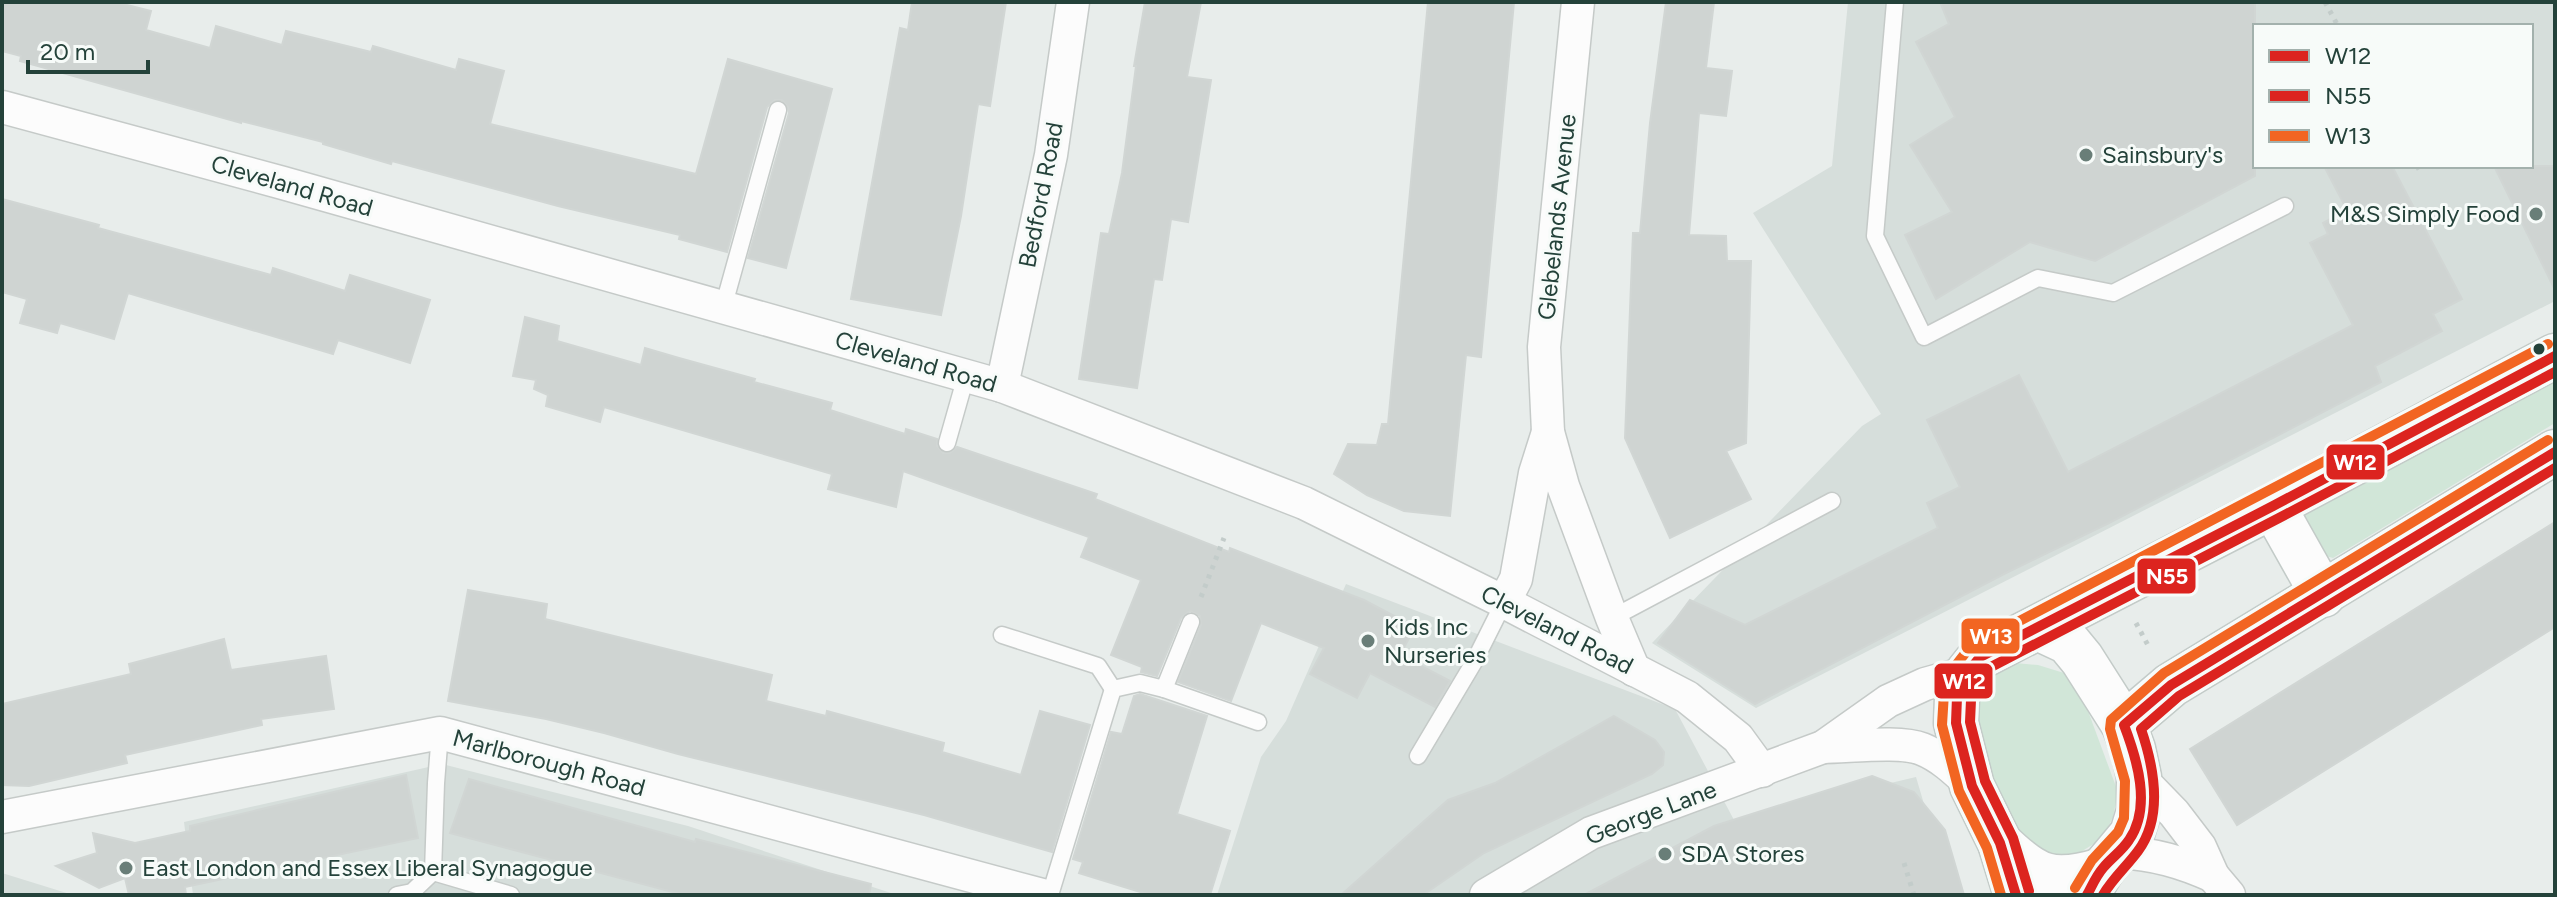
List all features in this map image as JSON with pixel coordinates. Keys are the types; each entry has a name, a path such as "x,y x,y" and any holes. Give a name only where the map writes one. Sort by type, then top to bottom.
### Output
{"main road":[{"path":"2016,895 2000,843 1972,786 1956,723 1957,697 1968,672 1980,657 2555,356"},
{"path":"2124,725 2171,685 2555,452"},
{"path":"2273,506 2323,595"},
{"path":"2000,843 2025,867 2051,876 2074,878 2103,872 2132,834 2139,811 2139,777 2124,725 2068,642 2038,628"}],"street":[{"name":"Bedford Road","path":"1002,386 1051,155 1073,2"},
{"name":"Glebelands Avenue","path":"1578,2 1544,347 1548,432 1563,486 1634,670"},
{"name":"Cleveland Road","path":"2,107 299,187 1002,386 1304,503 1504,602 1687,697 1738,738 1762,771"},
{"name":"Glebelands Avenue","path":"1504,602 1516,579 1535,473 1548,432"},
{"name":"George Lane","path":"1486,895 1591,833 1823,747 1888,701 1925,684 1968,672"},
{"name":"Marlborough Road","path":"2,817 440,733 1042,895"},
{"name":"George Lane","path":"1823,747 1890,745 1920,748 1947,763 1972,786"},
{"path":"2139,777 2174,813 2200,847 2221,886"},
{"path":"2103,872 2149,854 2183,863 2221,886"}],"lane":[{"path":"1895,2 1875,236 1924,337 2038,278 2113,293 2285,206"},
{"path":"723,308 778,110"},
{"path":"947,443 966,376"},
{"path":"1612,618 1832,501"},
{"path":"1418,756 1474,662 1504,602"},
{"path":"1164,689 1191,622"},
{"path":"1002,635 1098,666 1113,689"},
{"path":"1113,689 1140,683 1258,722"},
{"path":"1050,895 1113,689"},
{"path":"397,895 412,892 433,872 440,733"},
{"path":"433,872 511,895"}],"path":[{"path":"2325,2 2337,24"},
{"path":"1191,622 1224,538"},
{"path":"2133,617 2154,655"},
{"path":"1904,863 1914,895"}],"shaded area":[{"path":"1848,2 2555,2 2555,301 1756,708 1652,643 1862,426 1881,414 1753,213 1832,166"},
{"path":"1346,584 1675,709 1734,820 1916,777 1951,895 1217,895 1261,757 1286,721"},
{"path":"442,764 688,826 897,895 193,895 184,822"},
{"path":"2,873 73,895 2,895"}],"green space":[{"path":"2555,376 2555,423 2333,558 2322,555 2302,525 2305,514"},
{"path":"2015,663 2038,665 2064,673 2081,692 2118,792 2113,817 2103,838 2076,855 2056,856 2040,850 2019,832 1975,746 1979,699 1993,674"}],"building":[{"path":"2,2 115,2 151,11 146,30 210,48 216,26 282,45 286,31 371,52 373,46 456,70 459,59 504,71 490,124 696,174 728,59 832,89 786,268 748,258 789,113 782,100 775,100 767,107 727,252 679,239 680,235 392,161 391,164 323,142 241,123 20,61 21,56 2,51"},
{"path":"912,2 1006,2 990,106 978,104 961,216 941,315 851,299 900,28 908,30"},
{"path":"1145,2 1201,2 1187,77 1211,80 1188,222 1171,219 1162,280 1154,279 1137,388 1079,379 1101,233 1109,234 1122,173"},
{"path":"1428,2 1514,2 1481,357 1466,355 1450,516 1404,511 1367,495 1334,474 1348,444 1377,445 1382,424 1388,424"},
{"path":"1666,2 1714,2 1706,68 1732,71 1726,116 1699,113 1689,235 1726,236 1727,261 1751,261 1746,443 1726,451 1751,499 1670,538 1625,438 1633,233 1640,233"},
{"name":"Sainsbury's","path":"1940,2 2255,2 2255,176 2095,261 2030,242 1936,299 1905,235 1952,212 1910,145 1955,117 1916,42 1949,24"},
{"name":"M&S Simply Food","path":"2555,166 2555,290 2495,168"},
{"path":"2325,168 2393,168 2462,299 2433,314 2442,331 2375,366 2381,382 1755,704 1658,643 1690,600 1745,625 1938,528 1927,503 1960,487 1927,420 2019,375 2068,472 2353,325 2310,243 2328,234 2323,223 2347,210"},
{"path":"2,199 271,275 273,268 345,291 350,275 430,300 410,363 338,340 333,354 128,293 114,339 60,323 57,333 20,323 27,299 2,292"},
{"path":"525,317 559,326 557,341 641,365 645,348 755,379 754,382 832,403 830,410 905,434 906,429 937,439 937,446 943,453 950,453 957,447 1097,494 1095,499 1229,552 1230,548 1364,600 1415,627 1400,655 1450,681 1435,707 1370,673 1357,698 1310,674 1324,648 1261,623 1231,701 1178,682 1201,625 1200,616 1190,611 1181,618 1157,676 1141,672 1142,667 1111,655 1141,580 1081,557 1089,537 903,471 896,507 828,489 832,474 604,407 600,422 546,406 548,395 534,389 536,380 513,376"},
{"path":"2555,522 2555,627 2237,825 2190,749"},
{"path":"468,590 547,604 545,619 772,675 766,701 826,716 827,711 944,743 942,752 1021,775 1040,711 1090,725 1052,852 924,815 604,733 448,701"},
{"path":"224,639 231,670 326,656 334,709 261,719 262,725 125,755 127,763 29,786 2,785 2,704 131,674 129,664"},
{"path":"1140,694 1207,716 1177,814 1230,831 1210,895 1150,895 1079,873 1083,862 1073,859 1111,732 1122,734 1134,696"},
{"path":"1614,716 1655,740 1664,752 1663,765 1652,774 1484,853 1423,895 1341,895 1448,800 1495,783"},
{"path":"406,775 418,838 185,887 186,895 129,895 125,878 99,888 56,866 97,853 93,833 135,843 190,831 190,826"},
{"path":"1872,776 1914,792 1945,830 1964,895 1584,895 1714,826"},
{"path":"469,779 695,842 696,839 871,884 869,895 684,895 450,833"}],"transit line":[{"name":"W13","path":"2001,895 1987,848 1959,791 1942,725 1944,693 1956,665 1970,647 2548,344"},
{"name":"W12","path":"2016,895 2000,843 1972,786 1956,723 1957,697 1968,672 1980,657 2555,356"},
{"name":"N55","path":"2029,891 2013,838 1985,781 1970,722 1971,700 1980,679 1989,668 2555,372"},
{"name":"W13","path":"2075,888 2092,860 2118,832 2124,818 2125,781 2110,729 2111,720 2164,673 2548,440"},
{"name":"W12","path":"2087,895 2106,864 2129,840 2140,813 2140,783 2124,725 2171,685 2555,452"},
{"name":"N55","path":"2103,895 2138,851 2151,823 2153,775 2141,729 2179,696 2555,468"}],"place":[{"name":"Sainsbury's","path":"2086,155"},
{"name":"M&S Simply Food","path":"2536,214"},
{"name":"Kids Inc Nurseries","path":"1368,641"},
{"name":"SDA Stores","path":"1665,854"},
{"name":"East London and Essex Liberal Synagogue","path":"126,868"}]}
